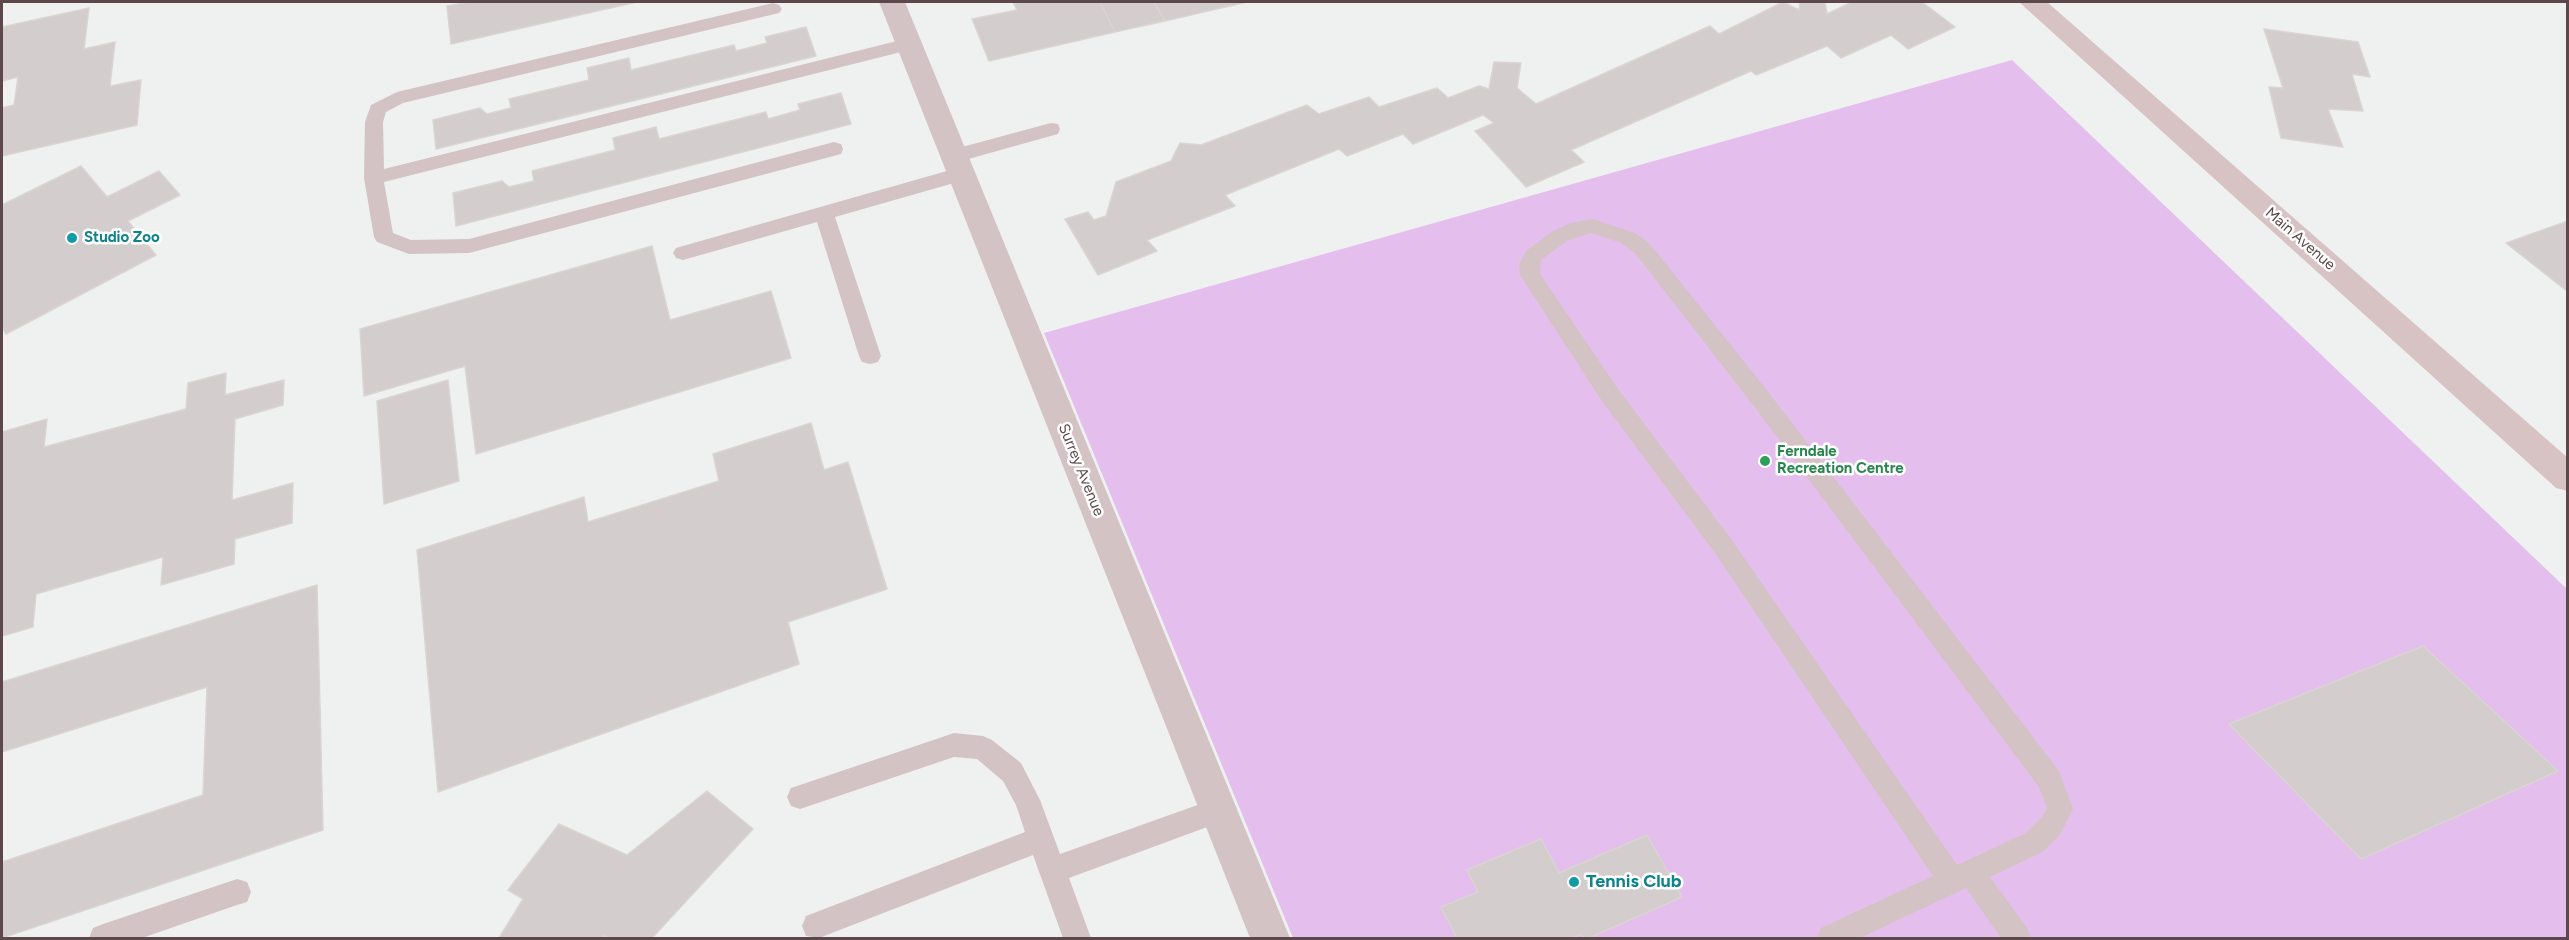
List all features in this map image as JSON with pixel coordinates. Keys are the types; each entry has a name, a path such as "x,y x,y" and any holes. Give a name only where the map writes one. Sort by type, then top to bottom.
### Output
{"street":[{"name":"Surrey Avenue","path":"897,2 909,44 957,165 1220,810 1270,939"},
{"name":"Main Avenue","path":"2032,2 2568,478"}],"lane":[{"path":"773,9 397,98 378,109 374,122 374,178 384,237 409,247 469,246 834,149"},
{"path":"374,178 909,44"},
{"path":"683,253 824,213 1051,129"},
{"path":"824,213 870,356"},
{"path":"1831,939 1962,877 2035,843 2051,826 2060,809 2050,780 1761,399 1642,248 1628,237 1614,231 1592,226 1578,228 1560,236 1533,256 1529,265 1530,275 1610,395 1723,546 1962,877 2017,939"},
{"path":"800,797 954,745 983,748 1012,772 1027,800 1077,939"},
{"path":"1053,870 1220,810"},
{"path":"816,926 1041,839"},
{"path":"103,939 237,892"}],"shaded area":[{"name":"Ferndale Recreation Centre","path":"2012,60 2567,589 2567,938 1293,938 1044,333"}],"building":[{"path":"470,2 637,2 451,44 447,6"},
{"path":"1013,2 1100,2 1115,32 989,61 972,19 1017,10"},
{"path":"1100,2 1154,2 1165,21 1115,32"},
{"path":"1154,2 1247,2 1165,21"},
{"path":"1783,2 1799,10 1800,2 1825,2 1827,14 1852,2 1922,2 1955,27 1908,49 1891,35 1841,58 1827,46 1756,75 1751,71 1571,150 1584,162 1526,187 1475,131 1494,123 1483,115 1413,144 1403,134 1347,156 1339,149 1225,195 1235,206 1147,240 1157,251 1098,275 1065,219 1088,212 1094,220 1106,216 1116,182 1171,161 1180,143 1201,145 1307,105 1319,114 1369,97 1379,107 1437,88 1448,98 1479,86 1489,89 1494,62 1521,63 1517,88 1536,104 1710,26 1719,34"},
{"path":"89,8 84,49 115,42 110,86 141,80 137,125 2,156 2,108 14,105 18,77 2,81 2,27"},
{"path":"806,27 816,56 436,149 433,120 480,108 487,114 511,108 509,99 589,80 587,68 629,58 631,70 734,45 736,51 767,43 765,37"},
{"path":"2264,29 2358,42 2370,77 2352,74 2363,111 2328,109 2343,147 2281,138 2269,87 2283,88"},
{"path":"841,93 851,124 456,226 453,193 502,181 509,187 534,181 532,171 615,150 613,138 656,127 659,139 766,112 768,119 800,110 798,104"},
{"name":"Studio Zoo","path":"81,166 107,197 159,171 180,195 128,221 156,255 6,334 2,327 2,205"},
{"path":"2568,221 2568,292 2506,243"},
{"path":"652,246 670,320 771,291 791,358 476,454 465,366 364,396 360,329"},
{"path":"226,373 225,395 284,380 283,405 235,419 232,500 293,483 292,523 235,539 234,564 161,585 163,557 36,594 33,627 2,636 2,432 47,419 44,447 186,409 188,383"},
{"path":"448,380 459,481 384,504 377,401"},
{"path":"811,423 824,470 848,462 887,589 788,622 799,664 438,792 417,550 584,497 588,522 719,481 713,454"},
{"path":"317,585 323,830 2,938 2,862 203,795 207,687 2,752 2,682"},
{"path":"2423,646 2558,771 2361,859 2229,724"},
{"path":"707,791 753,829 652,938 609,938 604,935 602,938 499,938 523,899 508,890 559,824 627,855"},
{"name":"Tennis Club","path":"1647,835 1682,897 1589,938 1584,938 1581,934 1571,938 1457,938 1441,907 1478,892 1467,870 1541,839 1559,873"}],"place":[{"name":"Studio Zoo","path":"72,238"},
{"name":"Ferndale Recreation Centre","path":"1765,461"},
{"name":"Tennis Club","path":"1574,882"}]}
